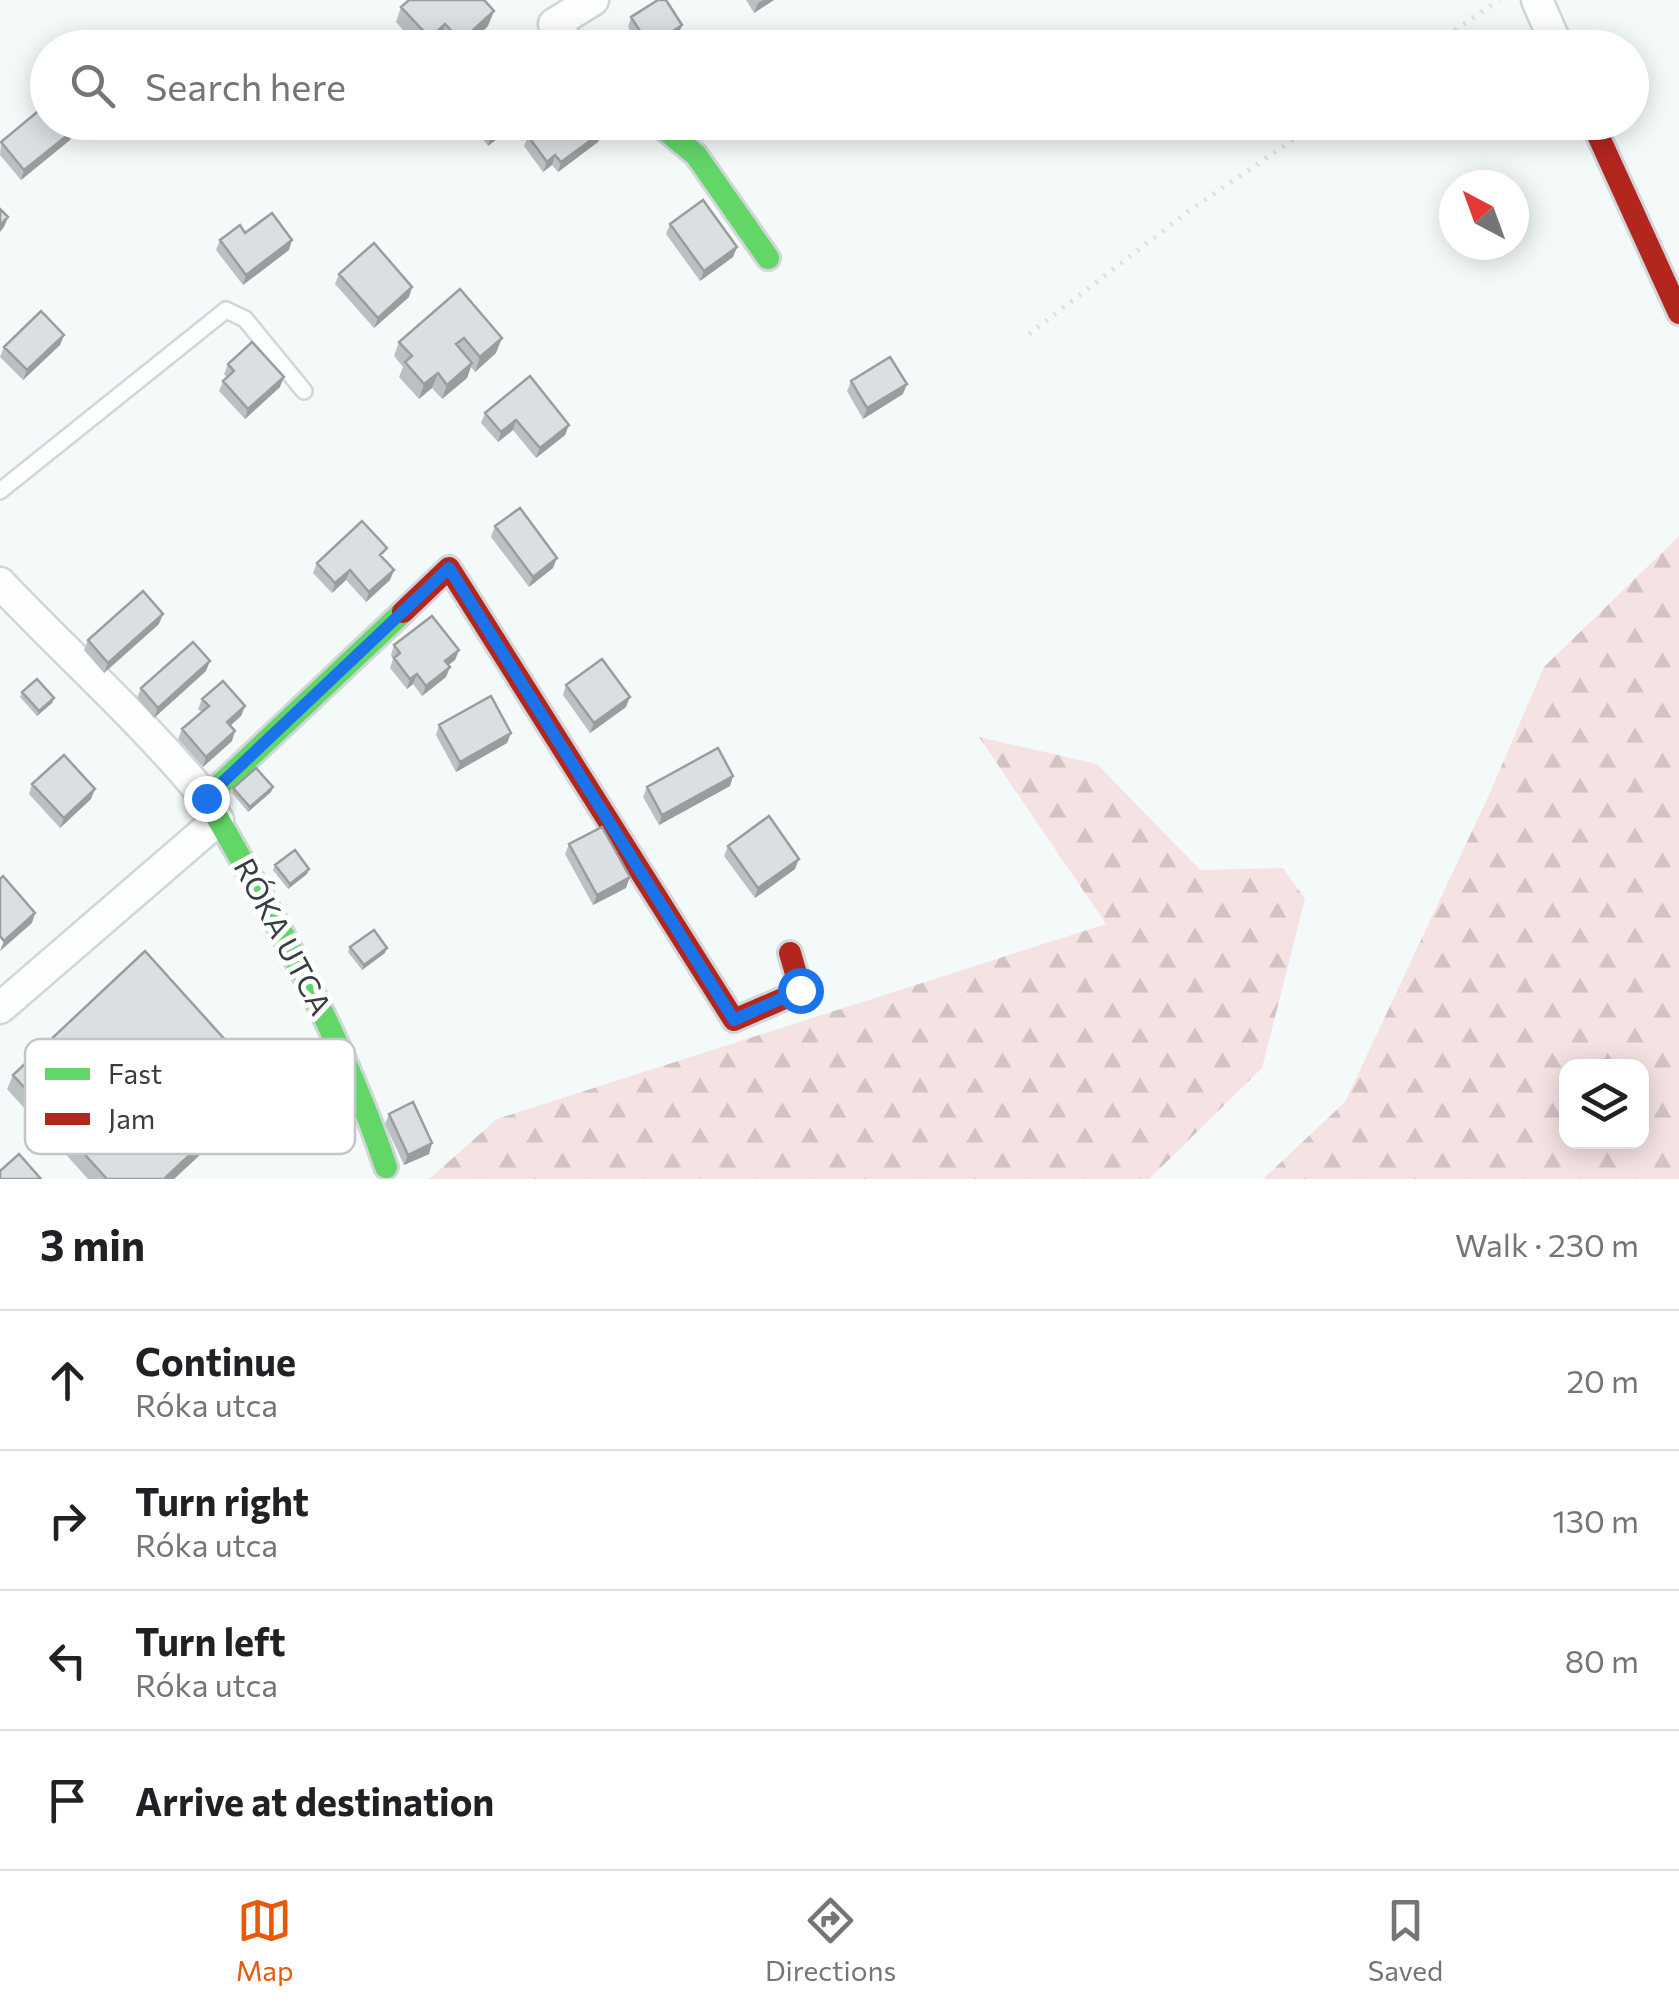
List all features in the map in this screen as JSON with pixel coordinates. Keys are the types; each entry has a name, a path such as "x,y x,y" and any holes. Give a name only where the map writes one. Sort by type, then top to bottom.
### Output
{"street":[{"path":"558,30 554,24 593,0"},
{"path":"1536,0 1550,30"},
{"path":"678,140 696,155 768,258"},
{"path":"1600,140 1679,313"},
{"name":"RÓKA UTCA","path":"0,1008 212,809 449,568 734,1020 800,990 790,952"},
{"name":"RÓKA UTCA","path":"0,583 164,748 212,809 278,923 336,1039"},
{"name":"RÓKA UTCA","path":"355,1078 386,1167"}],"lane":[{"path":"0,491 226,310 245,318 304,391"}],"path":[{"path":"1455,30 1499,0"},
{"path":"1029,334 1190,210 1292,140"}],"green space":[{"path":"1679,536 1679,1179 1263,1179 1345,1102 1489,795 1544,667"},
{"path":"979,737 1097,764 1200,870 1283,868 1305,899 1262,1068 1149,1179 429,1179 497,1119 1106,924"}],"building":[{"path":"409,0 484,0 494,11 473,30 451,30 445,24 439,30 423,30 401,7"},
{"path":"658,0 666,0 682,25 675,30 639,30 631,17"},
{"path":"30,118 30,140 62,140 24,170 1,142"},
{"path":"531,140 591,140 561,162 555,155 547,162"},
{"path":"703,200 737,247 704,271 670,224"},
{"path":"0,209 8,217 0,225"},
{"path":"272,213 292,240 246,275 220,240 240,225 245,233"},
{"path":"374,243 412,287 378,318 339,274"},
{"path":"460,289 502,338 480,357 464,338 456,344 472,363 447,385 438,373 424,384 405,362 412,356 399,342"},
{"path":"41,311 64,335 27,370 4,347"},
{"path":"252,342 284,377 248,409 223,381 234,371 228,364"},
{"path":"890,357 907,384 867,408 851,381"},
{"path":"530,376 569,425 540,448 516,420 501,432 485,413"},
{"path":"520,508 557,558 533,577 495,526"},
{"path":"362,521 387,548 380,555 394,570 369,592 350,570 335,583 317,563"},
{"path":"143,591 163,614 108,663 88,640"},
{"path":"432,616 459,650 445,661 450,667 426,686 417,674 410,679 394,658 400,653 394,645"},
{"path":"193,642 210,661 158,708 141,688"},
{"path":"602,659 630,697 594,723 566,685"},
{"path":"37,679 54,698 39,711 22,692"},
{"path":"223,681 245,706 227,722 235,731 206,757 182,729 209,706 202,699"},
{"path":"491,696 511,733 460,762 439,725"},
{"path":"718,748 733,776 662,815 647,787"},
{"path":"64,755 95,789 64,818 32,784"},
{"path":"256,768 273,787 250,807 233,788"},
{"path":"769,816 799,859 758,888 728,846"},
{"path":"602,827 630,877 597,895 569,844"},
{"path":"295,850 309,869 290,884 275,865"},
{"path":"3,876 35,913 4,941 0,936"},
{"path":"374,930 387,948 364,965 350,947"},
{"path":"145,951 224,1039 51,1039"},
{"path":"25,1064 25,1088 13,1075"},
{"path":"413,1102 432,1143 408,1155 389,1114"},
{"path":"19,1154 41,1179 0,1179 0,1171"},
{"path":"84,1154 191,1154 164,1179 107,1179"}],"traffic: fast":[{"path":"678,140 696,155 768,258"},
{"path":"335,1039 282,933 206,798 403,612"},
{"path":"355,1086 386,1167"}],"traffic: jam":[{"path":"1600,140 1679,313"},
{"path":"403,612 449,568 734,1020 801,991 790,953"}],"route":[{"path":"206,798 449,568 734,1020 800,990"}]}
